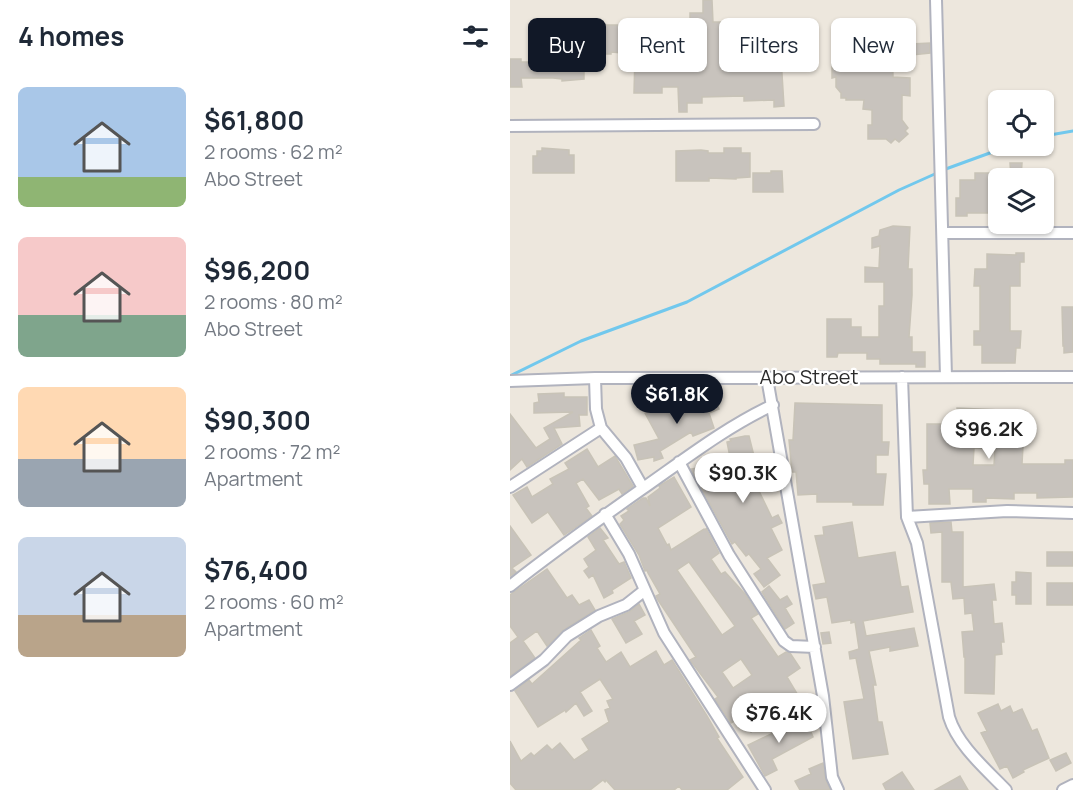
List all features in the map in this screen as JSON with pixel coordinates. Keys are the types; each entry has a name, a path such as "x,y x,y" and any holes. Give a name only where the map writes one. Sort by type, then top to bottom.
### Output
{"street":[{"path":"936,0 946,377"},
{"path":"510,126 814,124"},
{"path":"943,233 1073,233"},
{"path":"902,377 907,517 917,543 952,726 965,746 1006,790"},
{"name":"Abo Street","path":"510,381 595,378 1073,377"},
{"path":"595,378 596,410 601,428 626,458 643,488"},
{"path":"767,378 823,696 832,777 838,790"},
{"path":"510,586 605,514 679,462 753,414 773,405"},
{"path":"510,487 601,428"},
{"path":"679,462 729,555 784,641 791,646 815,647"},
{"path":"907,517 1007,511 1073,513"},
{"path":"605,514 629,554 664,633 765,790"},
{"path":"510,685 544,660 567,636 599,616 626,605 645,590"},
{"path":"1063,790 1073,785"}],"building":[{"path":"703,0 712,0 713,22 719,22 719,72 782,72 784,106 774,107 774,100 744,101 744,96 702,97 702,103 687,103 687,112 679,112 678,87 662,87 662,93 634,93 635,72 707,72 707,18 690,18 690,13 703,13"},
{"path":"606,25 618,25 618,53 606,54"},
{"path":"930,43 930,53 916,55 916,44"},
{"path":"510,59 521,59 521,62 528,62 528,72 584,72 584,79 562,81 562,79 553,78 521,78 522,87 510,87"},
{"path":"832,72 893,72 893,77 910,78 910,96 902,95 902,120 908,128 905,131 908,134 899,142 895,139 891,143 886,139 868,139 868,125 872,125 872,110 863,109 864,100 841,98 841,93 836,87 836,77 832,78"},
{"path":"542,148 569,150 569,155 574,155 574,173 533,173 533,156 537,156 537,151 542,151"},
{"path":"724,148 741,148 741,153 750,153 750,177 676,181 676,151 701,150 708,151 708,153 724,153"},
{"path":"1010,163 1022,163 1022,168 1010,168"},
{"path":"771,171 782,171 783,192 753,192 753,173 771,173"},
{"path":"975,173 988,173 988,213 967,213 967,216 956,216 956,198 960,198 960,180 975,180"},
{"path":"893,226 910,227 908,269 912,269 912,295 909,337 912,337 912,352 925,352 925,367 916,367 916,364 880,364 880,359 867,359 867,353 838,353 837,357 827,357 827,319 851,319 851,327 861,327 861,337 879,337 879,306 884,306 884,282 865,282 865,267 879,268 880,246 872,248 872,238 879,236 880,230"},
{"path":"1016,253 1024,253 1024,262 1020,262 1020,286 1010,286 1010,331 1021,331 1020,348 1016,348 1015,363 982,363 982,345 974,345 974,331 980,331 980,286 974,286 975,269 987,269 987,254 1016,255"},
{"path":"1062,307 1073,307 1073,352 1064,353"},
{"path":"564,393 564,397 587,397 587,415 579,415 580,426 554,428 562,444 527,467 522,459 510,470 510,414 536,448 550,439 544,428 573,412 534,413 534,403 539,402 538,394"},
{"path":"714,394 719,409 709,413 714,428 693,436 691,432 660,451 663,458 654,461 654,457 638,460 634,445 659,439 645,413 665,403 670,411"},
{"path":"795,403 882,405 882,442 889,442 888,455 876,455 876,474 886,474 883,505 817,502 817,494 798,495 796,472 792,472 789,440 793,440"},
{"path":"957,408 1025,411 1022,464 1065,464 1065,460 1073,460 1073,497 1037,498 1037,493 1014,493 1014,499 986,498 986,502 973,502 973,489 949,489 950,504 929,504 929,484 924,484 923,470 927,470 927,424 957,424","holes":["974,448 995,448 994,465 973,465"]},
{"path":"749,436 756,464 762,460 774,484 759,491 772,518 778,515 782,523 771,528 782,550 767,558 780,575 764,587 754,574 761,569 749,554 746,556 735,542 732,544 691,469 728,463 727,458 730,457 727,442 731,441 730,439"},
{"path":"587,449 598,467 615,456 633,486 622,494 619,489 599,500 583,479 576,483 589,506 586,508 592,516 564,535 548,512 532,523 513,495 527,487 532,497 553,484 550,479 569,469 565,463"},
{"path":"674,477 691,507 658,528 667,545 669,544 671,550 704,529 707,530 706,528 719,553 711,559 721,574 725,572 745,594 758,614 751,618 778,657 786,652 790,653 800,668 787,677 802,702 751,732 741,717 731,723 715,699 718,697 690,660 696,657 658,600 656,596 660,594 620,524 624,520 621,516 629,511 627,509 643,498 646,498 650,506 648,497 660,488 659,486","holes":["689,562 735,626 722,635 677,570","741,659 752,675 733,688 722,672"]},
{"path":"852,522 858,558 895,552 901,587 908,586 913,612 863,621 866,636 914,628 918,646 890,651 890,647 869,651 876,685 873,685 878,722 882,722 888,754 853,759 844,702 864,699 856,658 850,659 849,652 859,649 855,622 851,623 851,620 832,623 827,597 816,599 813,585 826,583 815,536 824,535 823,527"},
{"path":"951,522 952,532 963,532 963,587 994,584 996,600 992,600 994,624 1002,623 1004,642 1001,642 1002,654 995,655 994,694 965,693 962,632 974,631 972,613 965,614 964,598 953,599 951,582 942,582 942,532 931,533 930,523"},
{"path":"510,526 531,555 512,568 516,572 510,576"},
{"path":"600,528 608,538 603,540 619,564 624,562 631,578 604,598 593,575 589,578 584,571 589,567 584,559 596,550 588,537"},
{"path":"1047,552 1073,552 1073,566 1047,566"},
{"path":"547,569 567,598 572,595 579,605 589,600 595,610 563,630 547,646 537,631 523,641 535,658 510,676 510,643 518,637 510,626 510,595"},
{"path":"1016,572 1031,573 1031,604 1016,604 1016,595 1012,595 1012,582 1016,582"},
{"path":"1047,583 1073,583 1073,605 1047,605"},
{"path":"769,586 780,600 787,596 792,604 785,608 794,623 785,629 762,592"},
{"path":"639,604 645,615 634,621 642,634 626,643 612,619 629,612"},
{"path":"591,630 600,646 597,648 606,662 621,652 630,667 656,651 664,665 672,660 707,716 719,737 717,738 743,777 727,790 682,790 679,786 674,790 615,790 606,780 605,782 603,780 590,790 516,790 510,783 510,741 521,761 531,753 534,756 547,745 552,750 560,743 574,760 589,750 582,739 609,722 605,710 610,708 607,701 613,699 600,679 580,692 592,711 584,716 576,703 566,712 565,710 538,727 515,691 529,680 532,684 581,640 579,638"},
{"path":"829,632 831,643 823,644 821,633"},
{"path":"998,704 1001,711 1010,706 1013,713 1022,709 1032,731 1037,729 1049,758 1023,770 1024,772 1013,778 1007,766 1000,769 981,733 987,731 978,713"},
{"path":"805,718 813,737 772,759 777,770 765,776 748,745"},
{"path":"1066,753 1071,763 1056,771 1050,760"},
{"path":"823,763 825,778 830,790 800,790 795,781 811,774 809,769"},
{"path":"902,772 914,790 886,790 883,784"},
{"path":"960,776 968,790 935,790"}],"waterway":[{"path":"1054,134 1073,131"},
{"path":"943,170 988,154"},
{"path":"510,376 581,341 687,302 899,190 937,173"}]}
